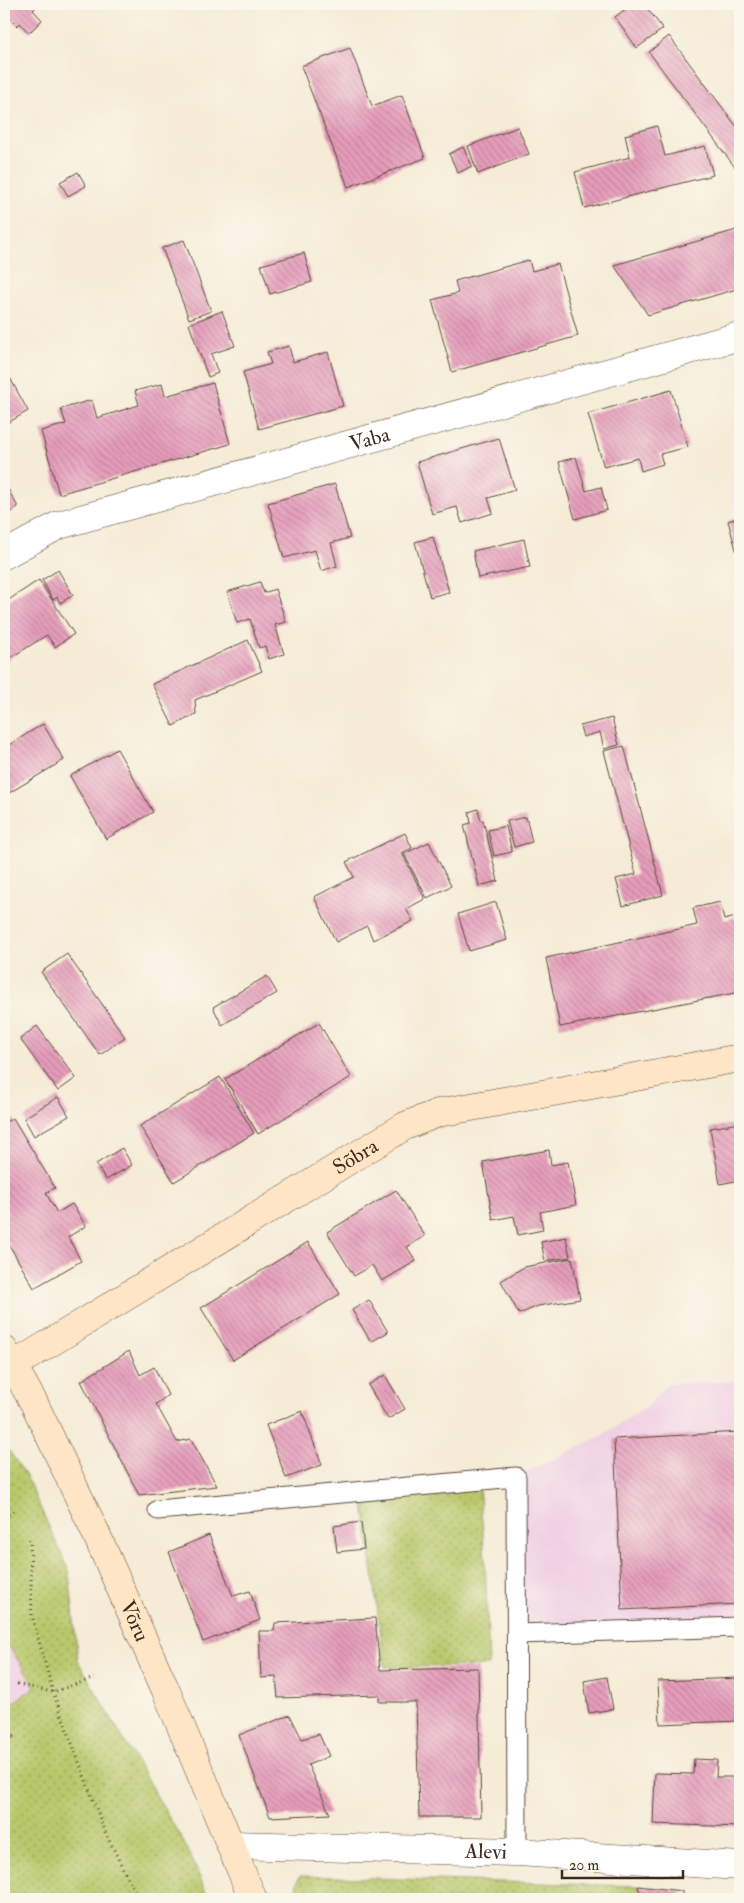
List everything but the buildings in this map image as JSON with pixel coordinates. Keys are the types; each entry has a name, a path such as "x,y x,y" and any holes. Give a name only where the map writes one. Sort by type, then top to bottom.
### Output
{"street":[{"name":"Vaba","path":"4,555 59,525 740,336"},
{"name":"Sõbra","path":"7,1362 405,1126 438,1114 740,1058"},
{"name":"Võru","path":"7,1362 94,1529 167,1693 253,1899"},
{"name":"Alevi","path":"231,1845 517,1852 740,1866"}],"lane":[{"path":"158,1510 516,1477 517,1852"},
{"path":"517,1634 740,1627"}],"path":[{"path":"4,1517 15,1510"},
{"path":"30,1539 32,1616 53,1692 105,1832 138,1899"},
{"path":"17,1684 53,1692 94,1678"}],"shaded area":[{"path":"740,1381 740,1627 517,1634 516,1477 598,1438 647,1406 667,1384"},
{"path":"4,1638 35,1687 4,1709"}],"green space":[{"path":"4,1443 26,1476 69,1571 78,1661 188,1850 209,1899 4,1899 4,1709 35,1687 4,1638"},
{"path":"479,1486 485,1558 489,1666 385,1667 363,1497"},
{"path":"300,1876 638,1886 642,1899 301,1899 296,1885"}]}
